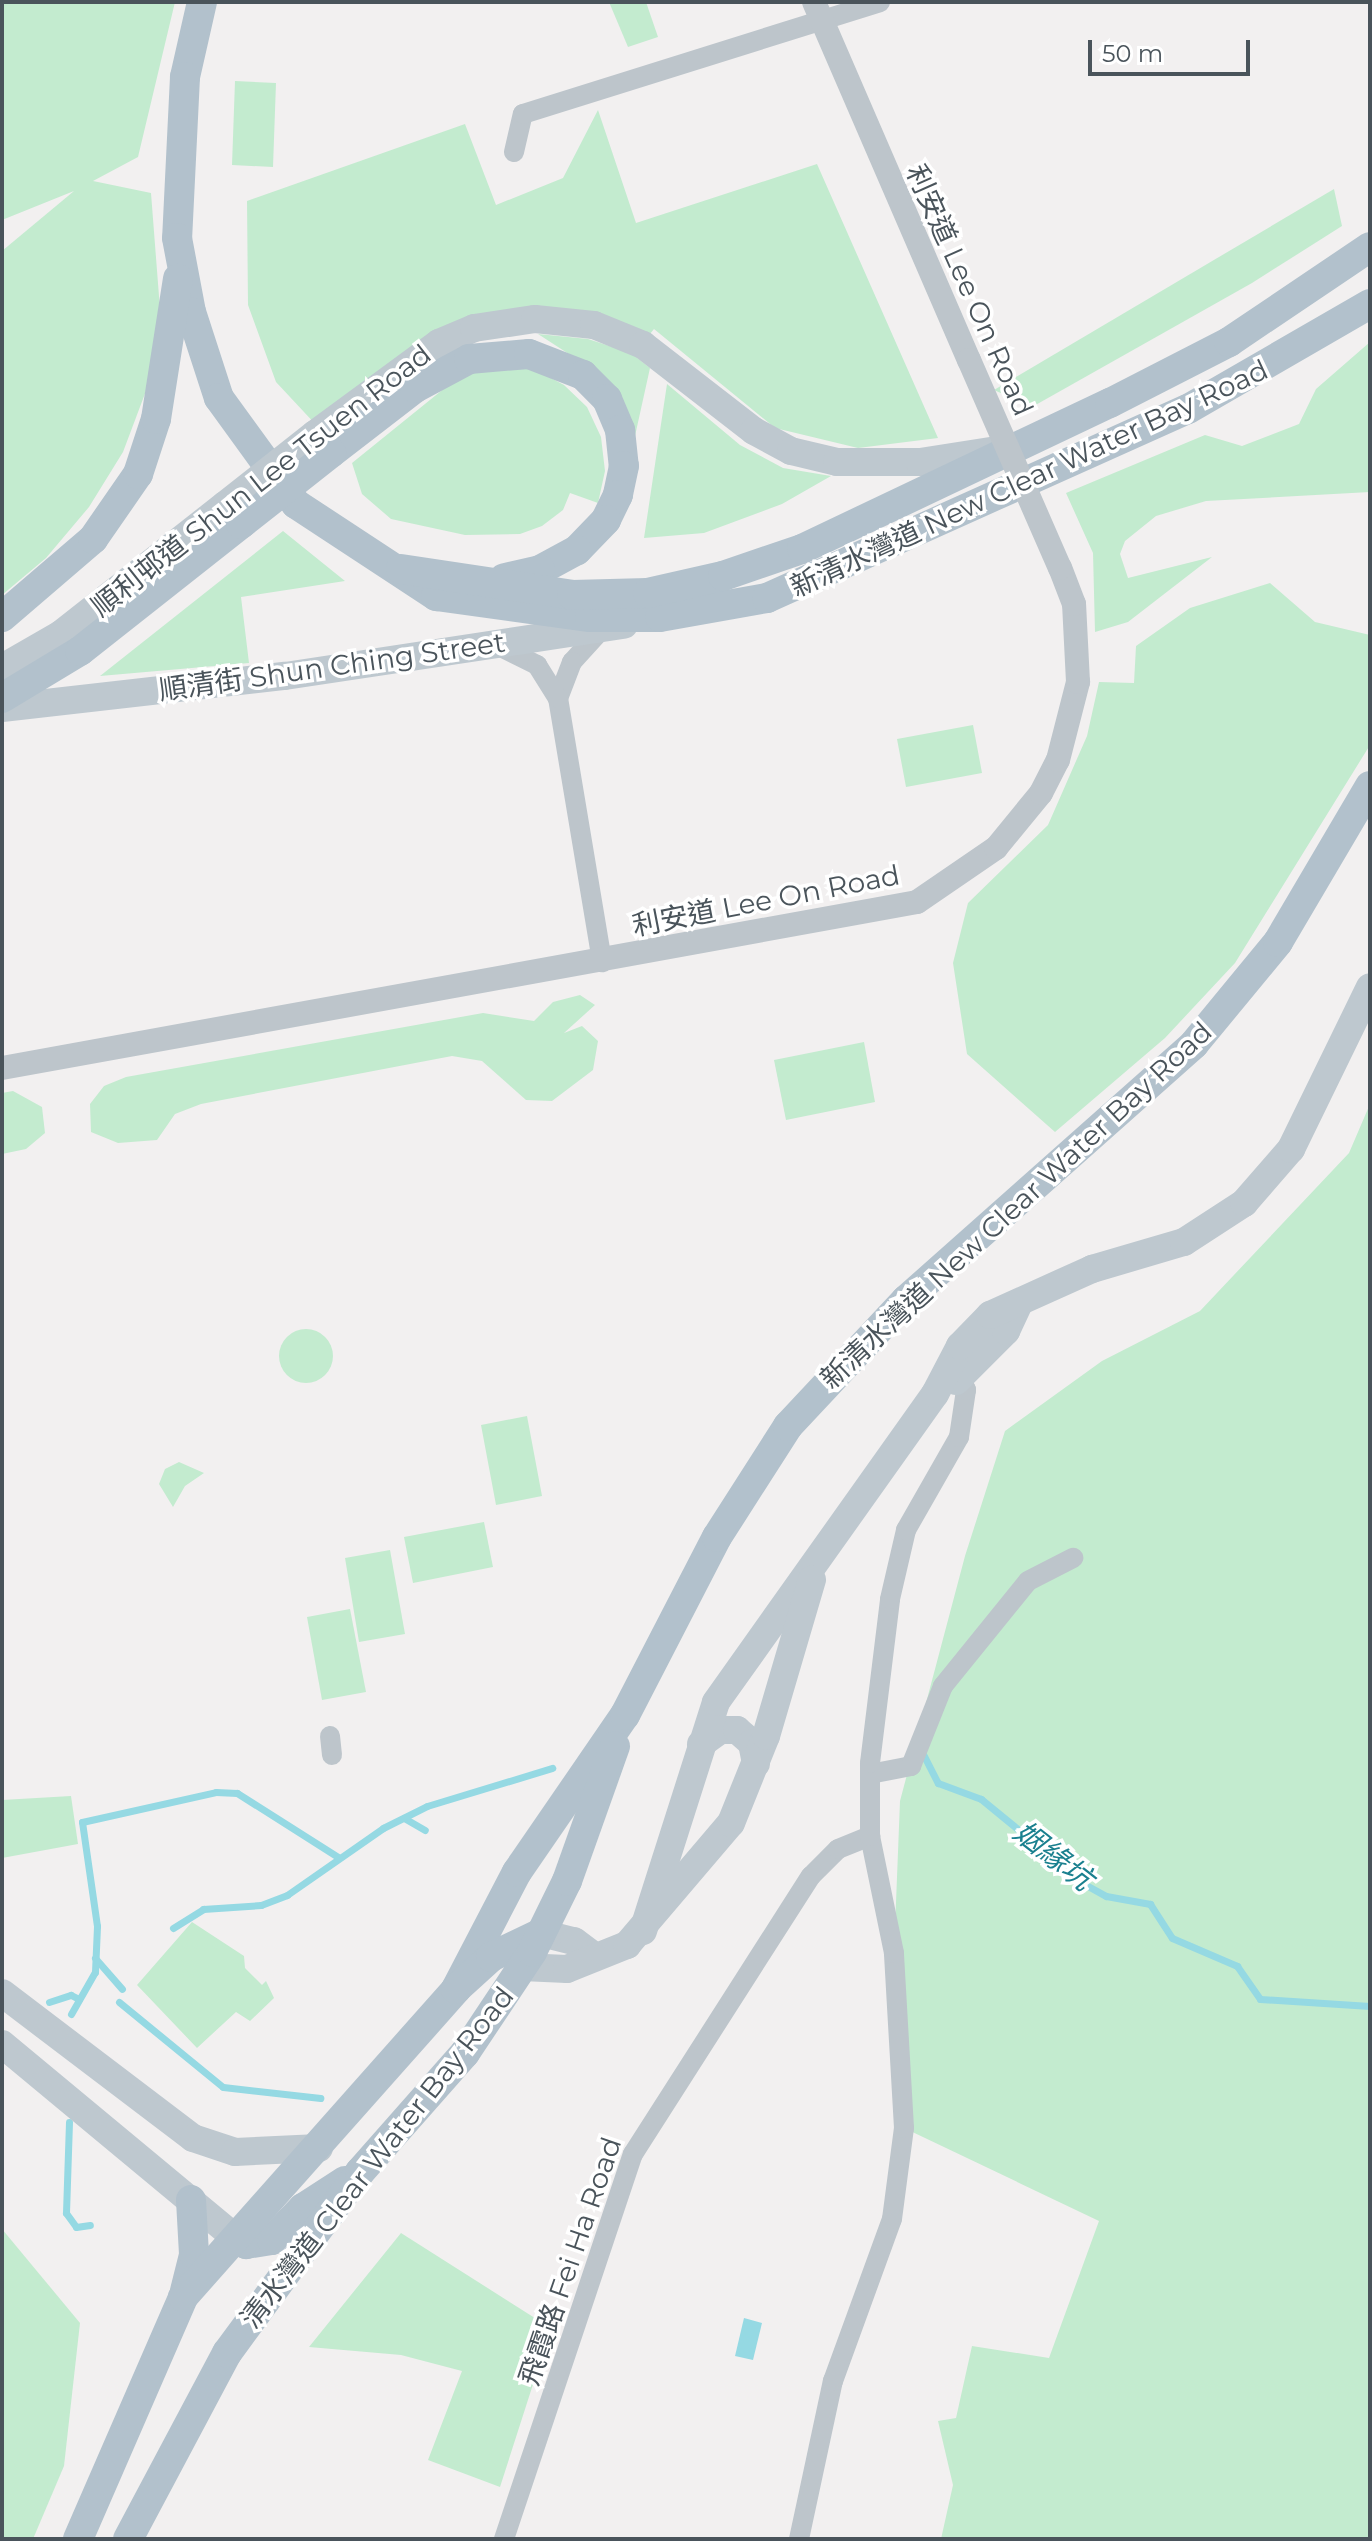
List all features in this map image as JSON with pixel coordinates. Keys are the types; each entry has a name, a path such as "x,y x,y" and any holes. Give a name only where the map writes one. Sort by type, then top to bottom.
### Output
{"main road":[{"name":"新清水灣道 New Clear Water Bay Road","path":"202,2 185,77 176,173 180,265 219,398 254,452 296,504 436,596 503,609 660,617 767,598 860,561 1188,409 1370,304"},
{"name":"新清水灣道 New Clear Water Bay Road","path":"396,568 491,580 572,595 686,587 802,549 1019,447 1229,342 1370,247"},
{"path":"2,617 93,539 138,474 156,419 180,265"},
{"name":"順利邨道 Shun Lee Tsuen Road","path":"323,444 439,343 474,328 535,319 594,325 643,345 754,431 791,451 837,462 920,462 1019,447"},
{"path":"2,698 70,658 233,515 323,444 469,359 529,354 583,375 613,409 623,441 623,480 613,508 565,558 491,580"},
{"name":"順利邨道 Shun Lee Tsuen Road","path":"2,668 61,634 233,515"},
{"name":"順清街 Shun Ching Street","path":"2,708 285,676 493,643 601,630 660,617"},
{"name":"新清水灣道 New Clear Water Bay Road","path":"456,1989 517,1872 625,1715 717,1537 795,1417 897,1309 1175,1063 1233,1001 1294,918 1370,786"},
{"name":"清水灣道 Clear Water Bay Road","path":"643,1931 716,1702 990,1315 1092,1269 1184,1242 1244,1203 1291,1149 1370,987"},
{"name":"清水灣道 Clear Water Bay Road","path":"128,2539 227,2353 360,2172 465,2053 522,1967 567,1969 594,1956 621,1949 643,1931 731,1823 756,1764 819,1560"},
{"name":"新清水灣道 New Clear Water Bay Road","path":"522,1967 574,1862 625,1715"},
{"path":"701,1744 720,1730 737,1730 752,1743 756,1764"},
{"path":"456,1989 491,1957 541,1933 574,1941 594,1956"},
{"name":"清水灣道 Clear Water Bay Road","path":"78,2539 112,2450 183,2297 319,2148 456,1989"},
{"path":"2,1993 169,2122 211,2146 249,2153 319,2148"},
{"path":"2,2044 246,2244 272,2240 303,2208 360,2172"},
{"path":"183,2297 194,2254 191,2200"}],"street":[{"path":"514,152 523,114 818,11 880,2"},
{"name":"利安道 Lee On Road","path":"2,1068 880,913 917,902 996,848 1041,793 1072,718 1078,646 1074,604 818,11"},
{"path":"558,698 572,662 601,630"},
{"path":"493,643 537,665 558,698 602,962"},
{"path":"799,2539 833,2381 892,2219 904,2128 894,1953 870,1836 870,1774 890,1599 909,1522 959,1437 966,1390 955,1368"},
{"path":"870,1774 911,1766 943,1686 1028,1581 1073,1558"},
{"name":"飛霞路 Fei Ha Road","path":"504,2539 633,2154 811,1876 838,1849 870,1836"}],"green space":[{"path":"2,2 175,2 138,157 93,181 151,193 160,309 149,383 123,452 89,507 46,558 2,595 2,251 74,191 2,220"},
{"path":"609,2 646,2 658,37 628,47"},
{"path":"235,81 276,83 273,167 232,165"},
{"path":"598,110 636,223 817,164 938,438 858,448 775,428 654,329 645,340 485,319 318,427 276,382 248,305 247,201 465,124 496,205 563,178"},
{"path":"1334,189 1342,226 1252,283 1032,407 994,390"},
{"path":"538,334 588,339 631,353 650,368 635,436 592,369"},
{"path":"1370,342 1370,492 1206,501 1156,516 1125,541 1120,554 1128,578 1212,557 1128,622 1095,632 1093,553 1066,493 1205,435 1242,446 1299,424 1316,389"},
{"path":"505,366 536,370 564,385 587,407 601,437 605,471 598,503 570,493 563,510 542,526 520,534 465,535 391,519 362,494 352,463 446,387 473,372"},
{"path":"667,384 740,445 783,468 831,476 782,504 704,533 644,538"},
{"path":"283,531 345,581 241,597 249,663 100,676"},
{"path":"1270,583 1315,622 1370,635 1370,745 1235,963 1165,1038 1055,1132 967,1054 953,963 968,903 1048,825 1087,736 1099,682 1134,683 1136,646 1190,608"},
{"path":"973,725 982,773 906,787 897,739"},
{"path":"580,995 595,1005 564,1033 582,1026 598,1041 593,1070 552,1101 526,1100 482,1061 452,1056 201,1104 175,1114 157,1140 118,1143 91,1132 90,1104 104,1086 126,1077 483,1013 534,1021 553,1002"},
{"path":"864,1042 875,1102 786,1120 774,1060"},
{"path":"13,1091 42,1107 45,1133 26,1149 2,1154 2,1093"},
{"path":"1370,1104 1370,2539 941,2539 953,2485 938,2421 956,2418 972,2346 1049,2358 1099,2221 904,2128 894,1953 900,1801 965,1556 1005,1431 1102,1361 1200,1311 1349,1153"},
{"path":"306,1329 325,1337 333,1356 325,1375 306,1383 287,1375 279,1356 287,1337"},
{"path":"527,1416 542,1496 496,1505 481,1425"},
{"path":"179,1462 204,1473 185,1486 173,1507 159,1484 165,1469"},
{"path":"484,1522 493,1567 413,1583 404,1537"},
{"path":"390,1550 405,1634 359,1642 345,1558"},
{"path":"350,1609 366,1692 322,1700 307,1617"},
{"path":"71,1796 78,1844 2,1858 2,1800"},
{"path":"192,1922 244,1956 245,1968 262,1985 266,1981 274,1998 250,2021 236,2012 197,2048 137,1985"},
{"path":"2,2229 80,2323 64,2466 33,2539 2,2539"},
{"path":"401,2233 538,2320 536,2375 500,2487 428,2460 462,2371 401,2355 309,2347"}],"water":[{"path":"744,2318 762,2323 753,2360 735,2356"}],"waterway":[{"name":"姻緣坑","path":"922,1752 938,1783 981,1799 1086,1885 1106,1896 1150,1904 1172,1938 1237,1966 1260,1999 1370,2006"},
{"path":"173,1928 203,1909 261,1905 287,1895 383,1828 427,1806 552,1768"},
{"path":"71,2014 95,1972 97,1926 82,1822 216,1792 237,1793 338,1857"},
{"path":"404,1818 425,1830"},
{"path":"95,1958 122,1989"},
{"path":"49,2002 71,1995 79,1999"},
{"path":"119,2002 223,2087 320,2098"},
{"path":"69,2122 66,2213 76,2227 90,2225"}]}
